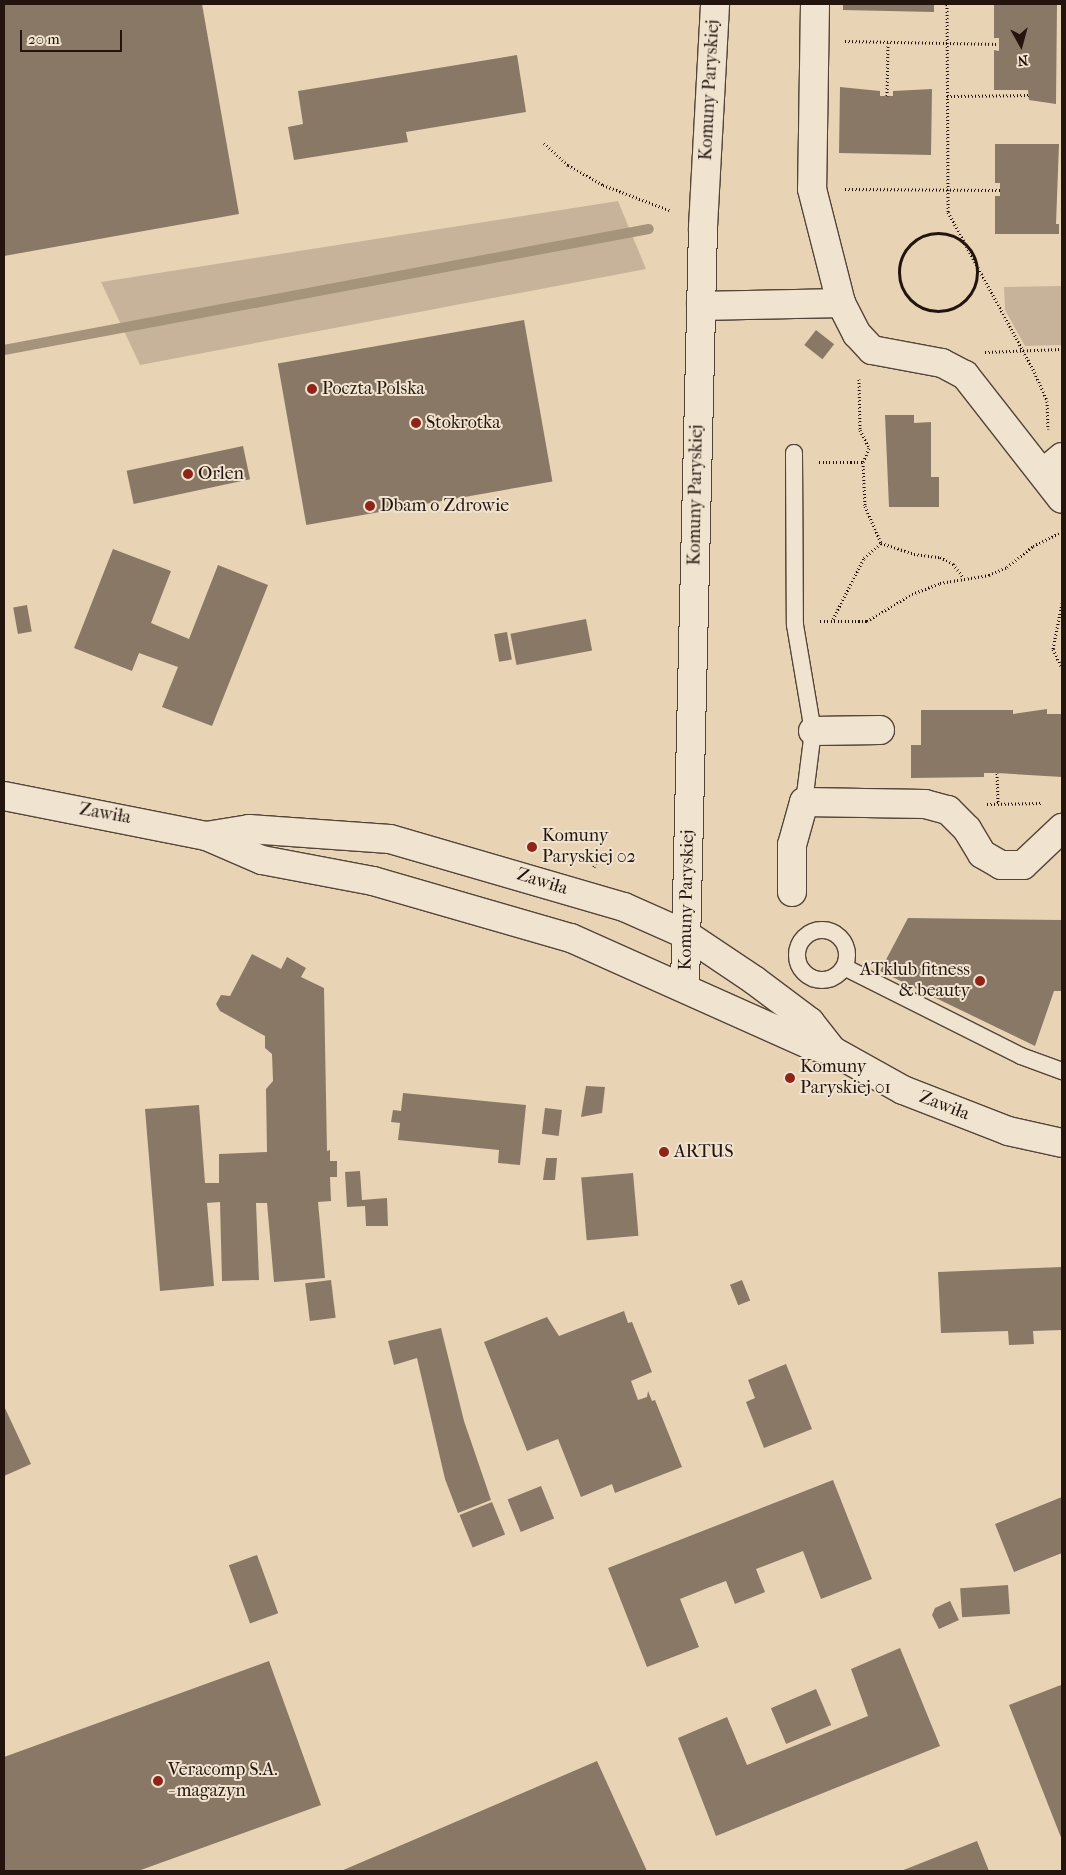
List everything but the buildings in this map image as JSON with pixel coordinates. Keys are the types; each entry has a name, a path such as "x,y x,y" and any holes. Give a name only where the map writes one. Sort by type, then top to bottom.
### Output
{"street":[{"name":"Komuny Paryskiej","path":"685,986 701,306 715,4"},
{"path":"815,4 812,189 841,303 858,334 872,350 942,363 965,375 1054,465 1062,499"},
{"path":"701,306 841,303"},
{"path":"813,731 880,730"},
{"name":"Zawiła","path":"4,796 206,836 262,860 373,881 571,938 685,986 802,1041 833,1051 903,1090 1008,1131 1062,1143"},
{"path":"792,892 792,845 804,802 925,804 948,810 967,829 982,854 1001,865 1023,865 1062,828"},
{"name":"Zawiła","path":"206,836 249,829 390,839 624,907 687,935 810,1022 833,1051"}],"lane":[{"path":"794,457 795,625 813,731 804,802"},
{"path":"844,967 1020,1056 1062,1071"}],"path":[{"path":"947,4 948,212 1023,350 1047,401 1049,457 1054,465"},
{"path":"814,40 999,44"},
{"path":"887,96 888,43"},
{"path":"947,96 1029,95"},
{"path":"544,143 568,166 603,185 669,210"},
{"path":"812,189 1000,190"},
{"path":"930,234 948,236 965,244 972,254 976,280 971,292 956,305 938,311 925,309 904,293 900,281 902,257 918,238 930,234"},
{"path":"858,334 860,430 869,448 863,462 865,506 881,543 901,551 940,556 953,564 963,577"},
{"path":"1023,350 1062,349"},
{"path":"794,457 863,462"},
{"path":"795,625 832,619 853,623 867,621 912,594 963,577 998,571 1033,546 1062,532"},
{"path":"832,619 864,558 881,543"},
{"path":"1062,603 1053,650 1062,668"},
{"path":"998,773 998,804"},
{"path":"948,810 998,804 1046,803"}],"shaded area":[{"path":"618,201 646,269 140,365 101,282"},
{"path":"1062,286 1062,345 1025,346 1005,310 1004,287"}],"waterway":[{"path":"4,350 649,229"}],"place":[{"name":"Poczta Polska","path":"312,389"},
{"name":"Stokrotka","path":"416,423"},
{"name":"Orlen","path":"188,474"},
{"name":"Dbam o Zdrowie","path":"370,506"},
{"name":"Komuny Paryskiej 02","path":"532,847"},
{"name":"ATklub fitness & beauty","path":"980,981"},
{"name":"Komuny Paryskiej 01","path":"790,1078"},
{"name":"ARTUS","path":"664,1152"},
{"name":"Veracomp S.A. - magazyn","path":"158,1781"}]}
